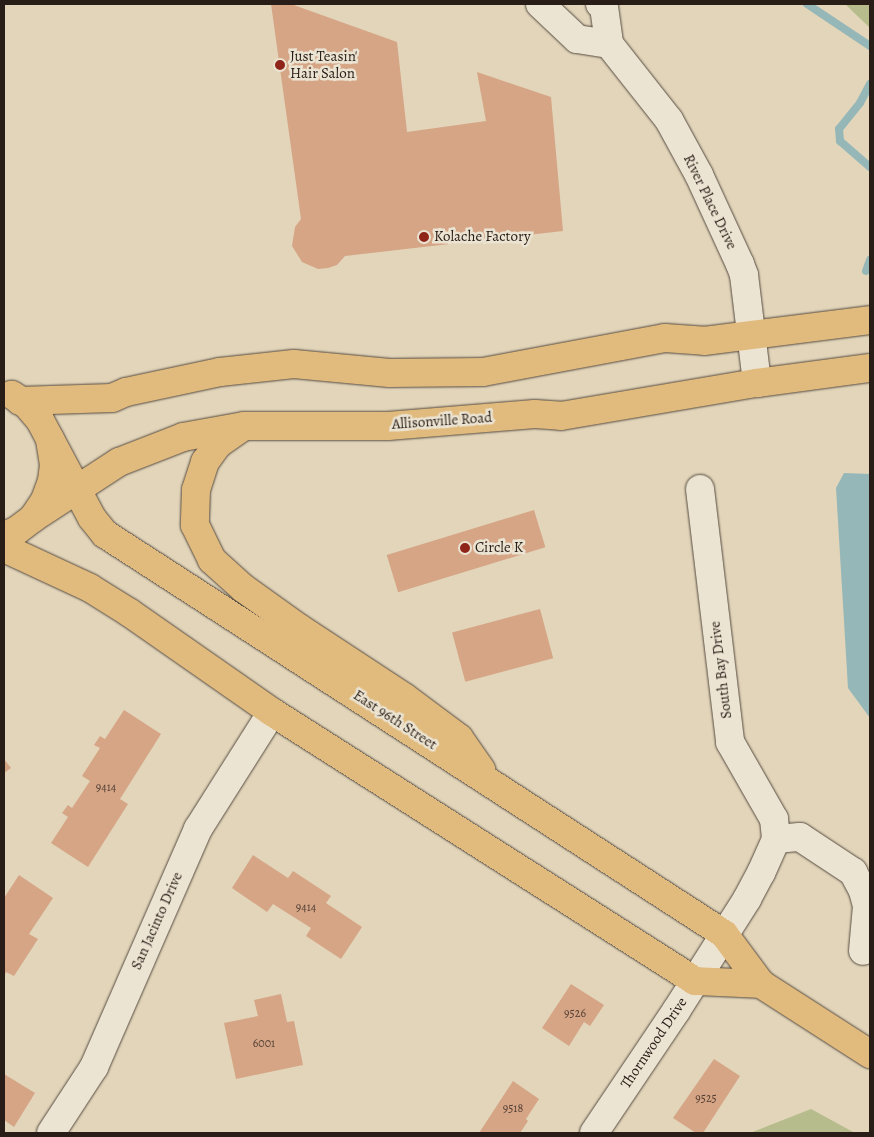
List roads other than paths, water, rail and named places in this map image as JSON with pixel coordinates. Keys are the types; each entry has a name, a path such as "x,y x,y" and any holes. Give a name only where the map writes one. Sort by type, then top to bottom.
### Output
{"main road":[{"path":"12,396 112,398 126,392 220,372 294,364 390,373 483,372 665,338 704,341 870,320"},
{"name":"Allisonville Road","path":"4,536 16,531 119,462 183,436 244,426 388,426 536,414 560,416 757,383 870,368"},
{"name":"East 96th Street","path":"12,396 40,420 92,518 105,534 487,779 718,943 761,984 870,1054"},
{"path":"244,426 218,444 205,462 196,490 195,525 212,560 243,588 404,697 459,738 487,779"},
{"path":"33,518 45,500 52,481 54,459 50,439"},
{"path":"4,548 90,588 106,598 272,712 695,981 761,984"}],"street":[{"path":"540,4 577,39 609,44 604,7 600,4"},
{"name":"River Place Drive","path":"609,44 669,120 699,175 744,275 757,383"},
{"name":"South Bay Drive","path":"700,490 730,742 774,819 776,839"},
{"name":"San Jacinto Drive","path":"51,1133 94,1067 198,829 234,769 272,712"},
{"path":"718,943 762,874 776,839 800,837 852,872 863,891 867,906 863,951"},
{"name":"Thornwood Drive","path":"594,1133 695,981 718,943"}],"water":[{"path":"844,473 870,474 870,718 848,688 836,488"}],"waterway":[{"path":"807,4 870,46"},
{"path":"870,84 860,103 839,129 840,141 870,167"},
{"path":"866,271 870,260"}],"place":[{"name":"Just Teasin' Hair Salon","path":"280,65"},
{"name":"Kolache Factory","path":"424,237"},
{"name":"Circle K","path":"465,548"}]}
